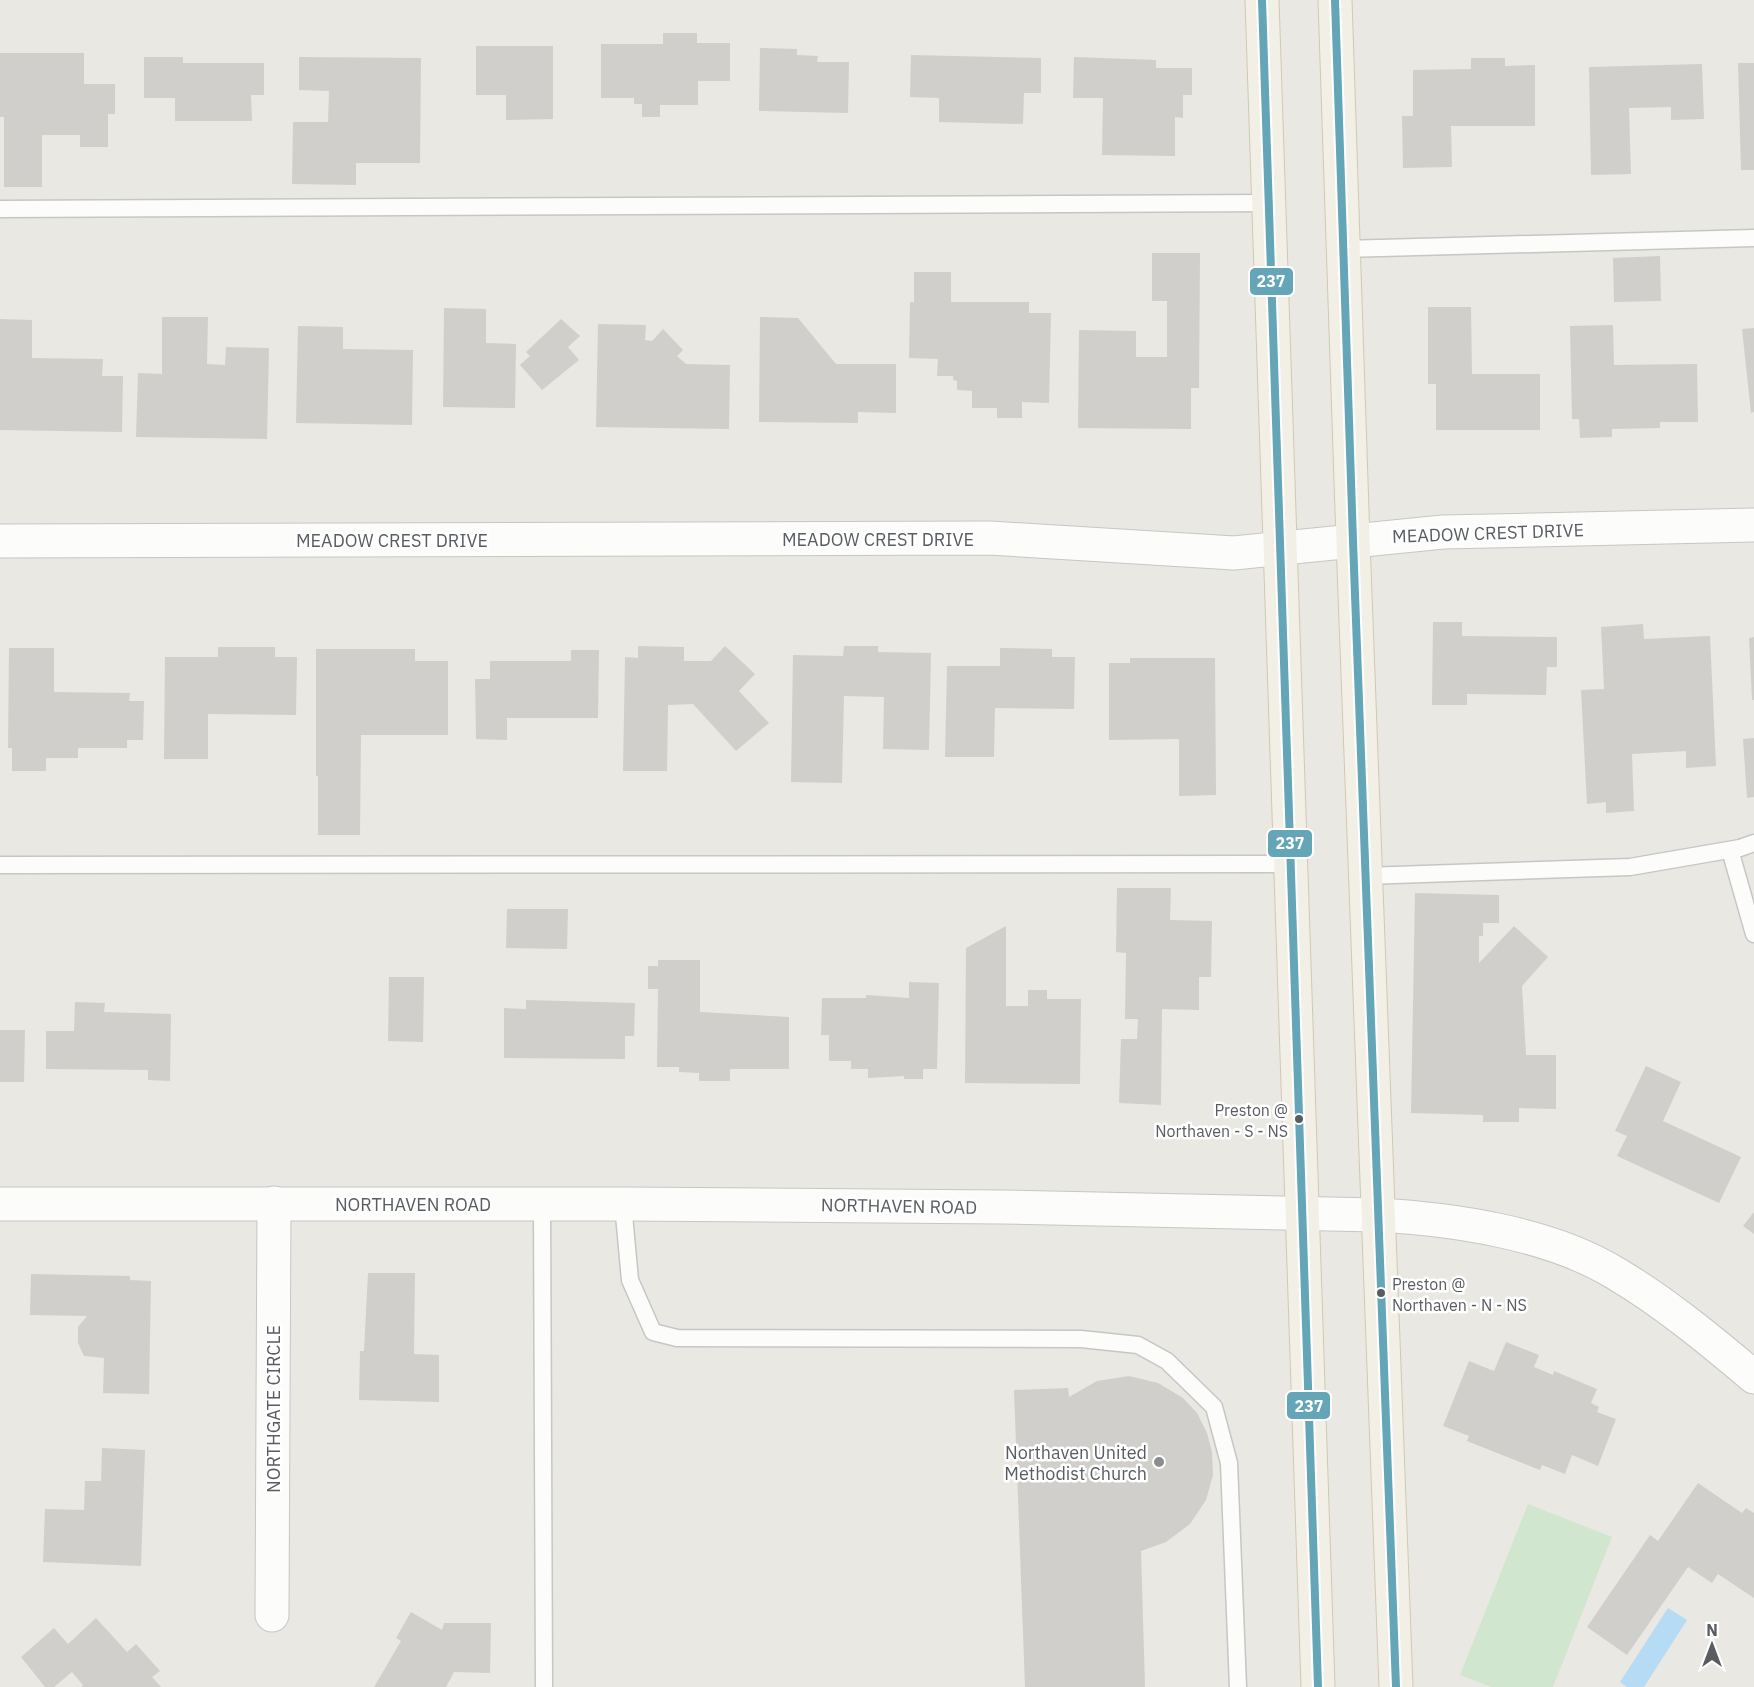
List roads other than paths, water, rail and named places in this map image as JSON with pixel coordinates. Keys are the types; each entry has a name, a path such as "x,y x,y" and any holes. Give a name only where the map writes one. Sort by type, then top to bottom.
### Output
{"main road":[{"path":"1262,0 1318,1687"},
{"path":"1335,0 1377,1215 1396,1687"}],"street":[{"name":"MEADOW CREST DRIVE","path":"0,541 990,538 1234,554 1443,532 1754,525"},
{"name":"NORTHGATE CIRCLE","path":"272,1615 274,1203"},
{"name":"NORTHAVEN ROAD","path":"0,1204 623,1204 1001,1207 1430,1218 1506,1232 1556,1246 1614,1272 1692,1326 1754,1377"}],"lane":[{"path":"0,209 1269,203"},
{"path":"1343,249 1754,238"},
{"path":"1365,876 1630,867 1730,850 1754,843"},
{"path":"1730,850 1754,934"},
{"path":"0,865 1290,864"},
{"path":"542,1204 543,1687"},
{"path":"623,1204 630,1280 653,1332 677,1338 1081,1339 1138,1345 1167,1361 1214,1407 1229,1463 1238,1687"}],"water":[{"path":"1668,1608 1687,1620 1644,1687 1627,1687 1620,1682"}],"place":[{"name":"Preston @ Northaven - S - NS","path":"1299,1119"},
{"name":"Preston @ Northaven - N - NS","path":"1381,1293"},
{"name":"Northaven United Methodist Church","path":"1159,1462"}]}
